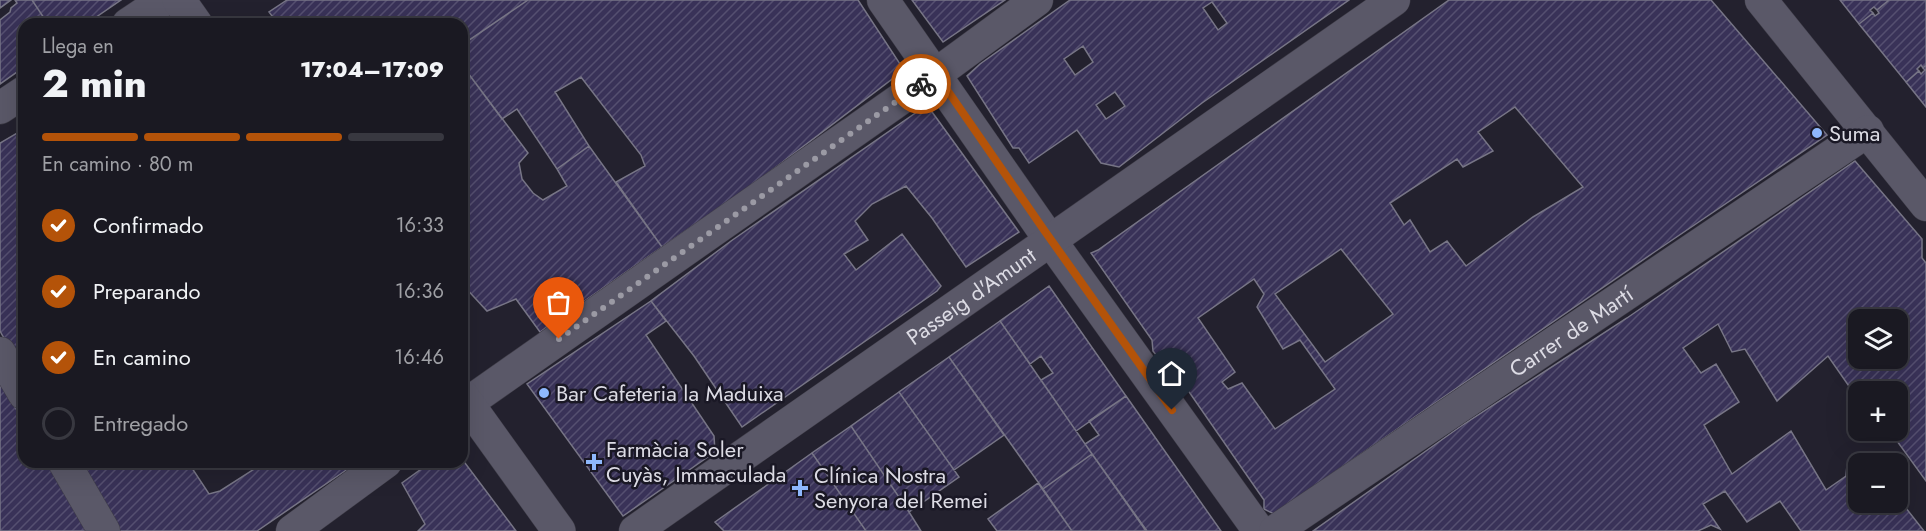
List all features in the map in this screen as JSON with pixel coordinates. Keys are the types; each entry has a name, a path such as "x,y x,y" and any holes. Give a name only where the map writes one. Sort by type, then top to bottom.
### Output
{"street":[{"path":"137,18 165,0"},
{"path":"179,0 192,18"},
{"path":"883,0 1050,239 1259,531"},
{"path":"468,399 936,74 1037,0"},
{"name":"Passeig d'Amunt","path":"635,531 1394,0"},
{"path":"1761,0 1926,205"},
{"path":"0,108 18,96"},
{"name":"Carrer de Martí","path":"1275,531 1868,131"},
{"path":"0,353 18,384"},
{"path":"468,407 559,531"},
{"path":"67,468 104,531"},
{"path":"292,531 378,468"}],"building":[{"path":"0,0 11,0 0,8"},
{"path":"15,0 32,0 44,18 18,18 18,71 0,84 0,20 17,3"},
{"path":"32,0 121,0 95,18 44,18"},
{"path":"287,0 528,0 468,41 468,18 274,18 269,12"},
{"path":"528,0 858,0 904,70 755,183 662,247 616,182 645,166 641,155 581,77 555,92 589,146 557,169 517,109 502,119 468,73 468,41"},
{"path":"912,0 1005,0 943,42"},
{"path":"1070,0 1349,0 1202,103 1119,167 1101,163 1077,130 1029,163 1019,148 1013,148 967,76 980,64","holes":["1212,2 1227,23 1218,30 1203,8","1083,46 1093,62 1075,75 1064,59","1115,92 1125,106 1106,119 1096,105"]},
{"path":"1449,0 1711,0 1827,135 1274,514 1264,509 1264,500 1185,386 1180,386 1153,351 1152,340 1091,253","holes":["1515,107 1583,187 1533,217 1466,266 1447,241 1430,252 1410,220 1404,225 1390,203 1457,159 1463,167 1493,151 1478,132","1341,249 1393,314 1325,362 1275,294","1254,279 1264,294 1257,307 1283,349 1300,340 1335,389 1275,429 1242,383 1228,389 1222,382 1235,372 1198,318"]},
{"path":"1840,0 1889,0 1877,10 1874,7 1870,10 1873,13 1859,24"},
{"path":"1889,0 1926,0 1926,65 1923,68 1921,65 1917,69 1919,71 1906,82 1859,24 1873,13 1875,16 1879,13 1877,10"},
{"path":"1926,65 1926,107 1906,82 1919,71 1921,74"},
{"path":"468,73 528,153 519,163 522,179 533,193 543,200 567,186 557,169 589,146 662,247 540,332 516,299 487,311 468,290"},
{"path":"927,105 1019,232 966,267 932,218 906,186 872,204 855,221 868,240 844,254 856,270 902,234 941,286 742,427 694,356 651,301 731,241"},
{"path":"18,132 18,363 0,331 0,143"},
{"path":"1855,161 1922,239 1922,258 1926,263 1926,481 1908,453 1897,441 1908,441 1908,381 1848,381 1848,385 1828,356 1777,401 1745,349 1732,352 1718,324 1683,348 1701,373 1716,364 1739,402 1704,425 1732,474 1791,431 1826,490 1846,476 1848,464 1848,513 1908,513 1908,511 1924,531 1801,531 1780,501 1747,522 1725,491 1703,504 1720,529 1711,525 1698,531 1313,531 1464,424 1627,318"},
{"path":"1049,286 1126,396 1076,431 1041,380 1053,373 1041,356 1030,364 1000,321"},
{"path":"651,301 666,321 646,335 714,436 715,452 623,516 527,384"},
{"path":"1000,321 1092,454 1043,489 949,357"},
{"path":"949,357 1004,435 954,470 899,392"},
{"path":"0,382 18,412 18,468 52,468 90,531 0,531"},
{"path":"899,392 959,477 909,512 851,426"},
{"path":"1126,396 1221,531 1147,531 1085,444 1099,435 1089,421"},
{"path":"851,426 921,531 866,531 812,453"},
{"name":"Clínica Nostra Senyora del Remei","path":"812,453 866,531 724,531 715,522"},
{"path":"1092,454 1146,531 1072,531 1043,489"},
{"path":"468,467 516,531 418,531 425,524 402,483 423,468"},
{"path":"80,468 192,468 209,494 220,491 256,468 349,468 257,531 117,531"},
{"path":"1038,483 1072,531 997,531 988,519"}],"way so far":[{"path":"559,339 921,84"}],"place":[{"name":"Suma","path":"1817,133"},
{"name":"Bar Cafeteria la Maduixa","path":"544,393"},
{"name":"Farmàcia Soler Cuyàs, Immaculada","path":"594,462"},
{"name":"Clínica Nostra Senyora del Remei","path":"800,488"}],"route":[{"path":"921,84 936,74 1172,410"}]}
